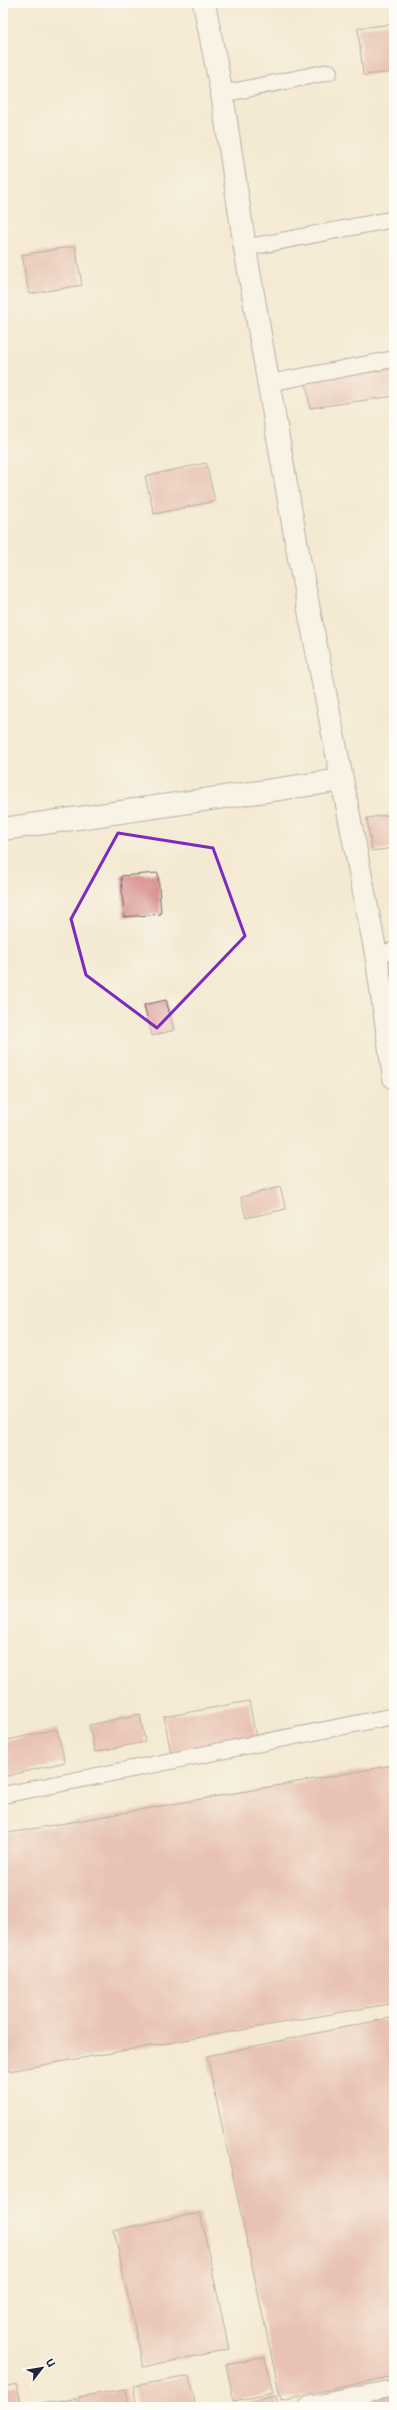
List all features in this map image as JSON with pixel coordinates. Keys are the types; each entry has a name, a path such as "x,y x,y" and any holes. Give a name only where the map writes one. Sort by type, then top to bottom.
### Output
{"street":[{"path":"204,3 222,94 245,248 304,586 342,780 385,953 394,1078"},
{"path":"3,829 342,780"}],"lane":[{"path":"222,94 330,72"},
{"path":"245,248 394,219"},
{"path":"269,383 394,359"},
{"path":"3,1795 394,1716"},
{"path":"308,2405 394,2388"}],"highlighted area":[{"path":"118,833 213,848 245,936 157,1028 86,975 71,919"}],"building":[{"path":"394,24 394,72 363,75 358,28"},
{"path":"75,246 82,285 29,294 22,255"},
{"path":"394,368 394,396 310,408 306,381"},
{"path":"206,463 215,501 154,514 145,476"},
{"path":"394,814 394,848 372,851 367,818"},
{"path":"158,873 161,914 124,917 121,876"},
{"path":"166,1000 174,1030 152,1036 144,1005"},
{"path":"280,1187 286,1209 246,1218 241,1197"},
{"path":"249,1701 256,1738 171,1754 164,1717"},
{"path":"140,1714 145,1742 95,1752 89,1725"},
{"path":"57,1729 65,1762 3,1777 3,1741"},
{"path":"394,1765 394,2003 3,2072 3,1834"},
{"path":"394,2017 394,2376 281,2400 207,2056"},
{"path":"200,2213 229,2349 143,2367 114,2230"},
{"path":"265,2357 273,2393 234,2401 226,2365"},
{"path":"190,2376 196,2407 137,2407 133,2386"},
{"path":"17,2384 22,2407 3,2407 3,2387"},
{"path":"126,2389 129,2407 80,2407 78,2397"},
{"path":"394,2392 394,2407 373,2407 371,2397"},
{"path":"276,2396 279,2407 233,2407 233,2406"},
{"path":"76,2399 78,2407 38,2407 37,2404"}]}
